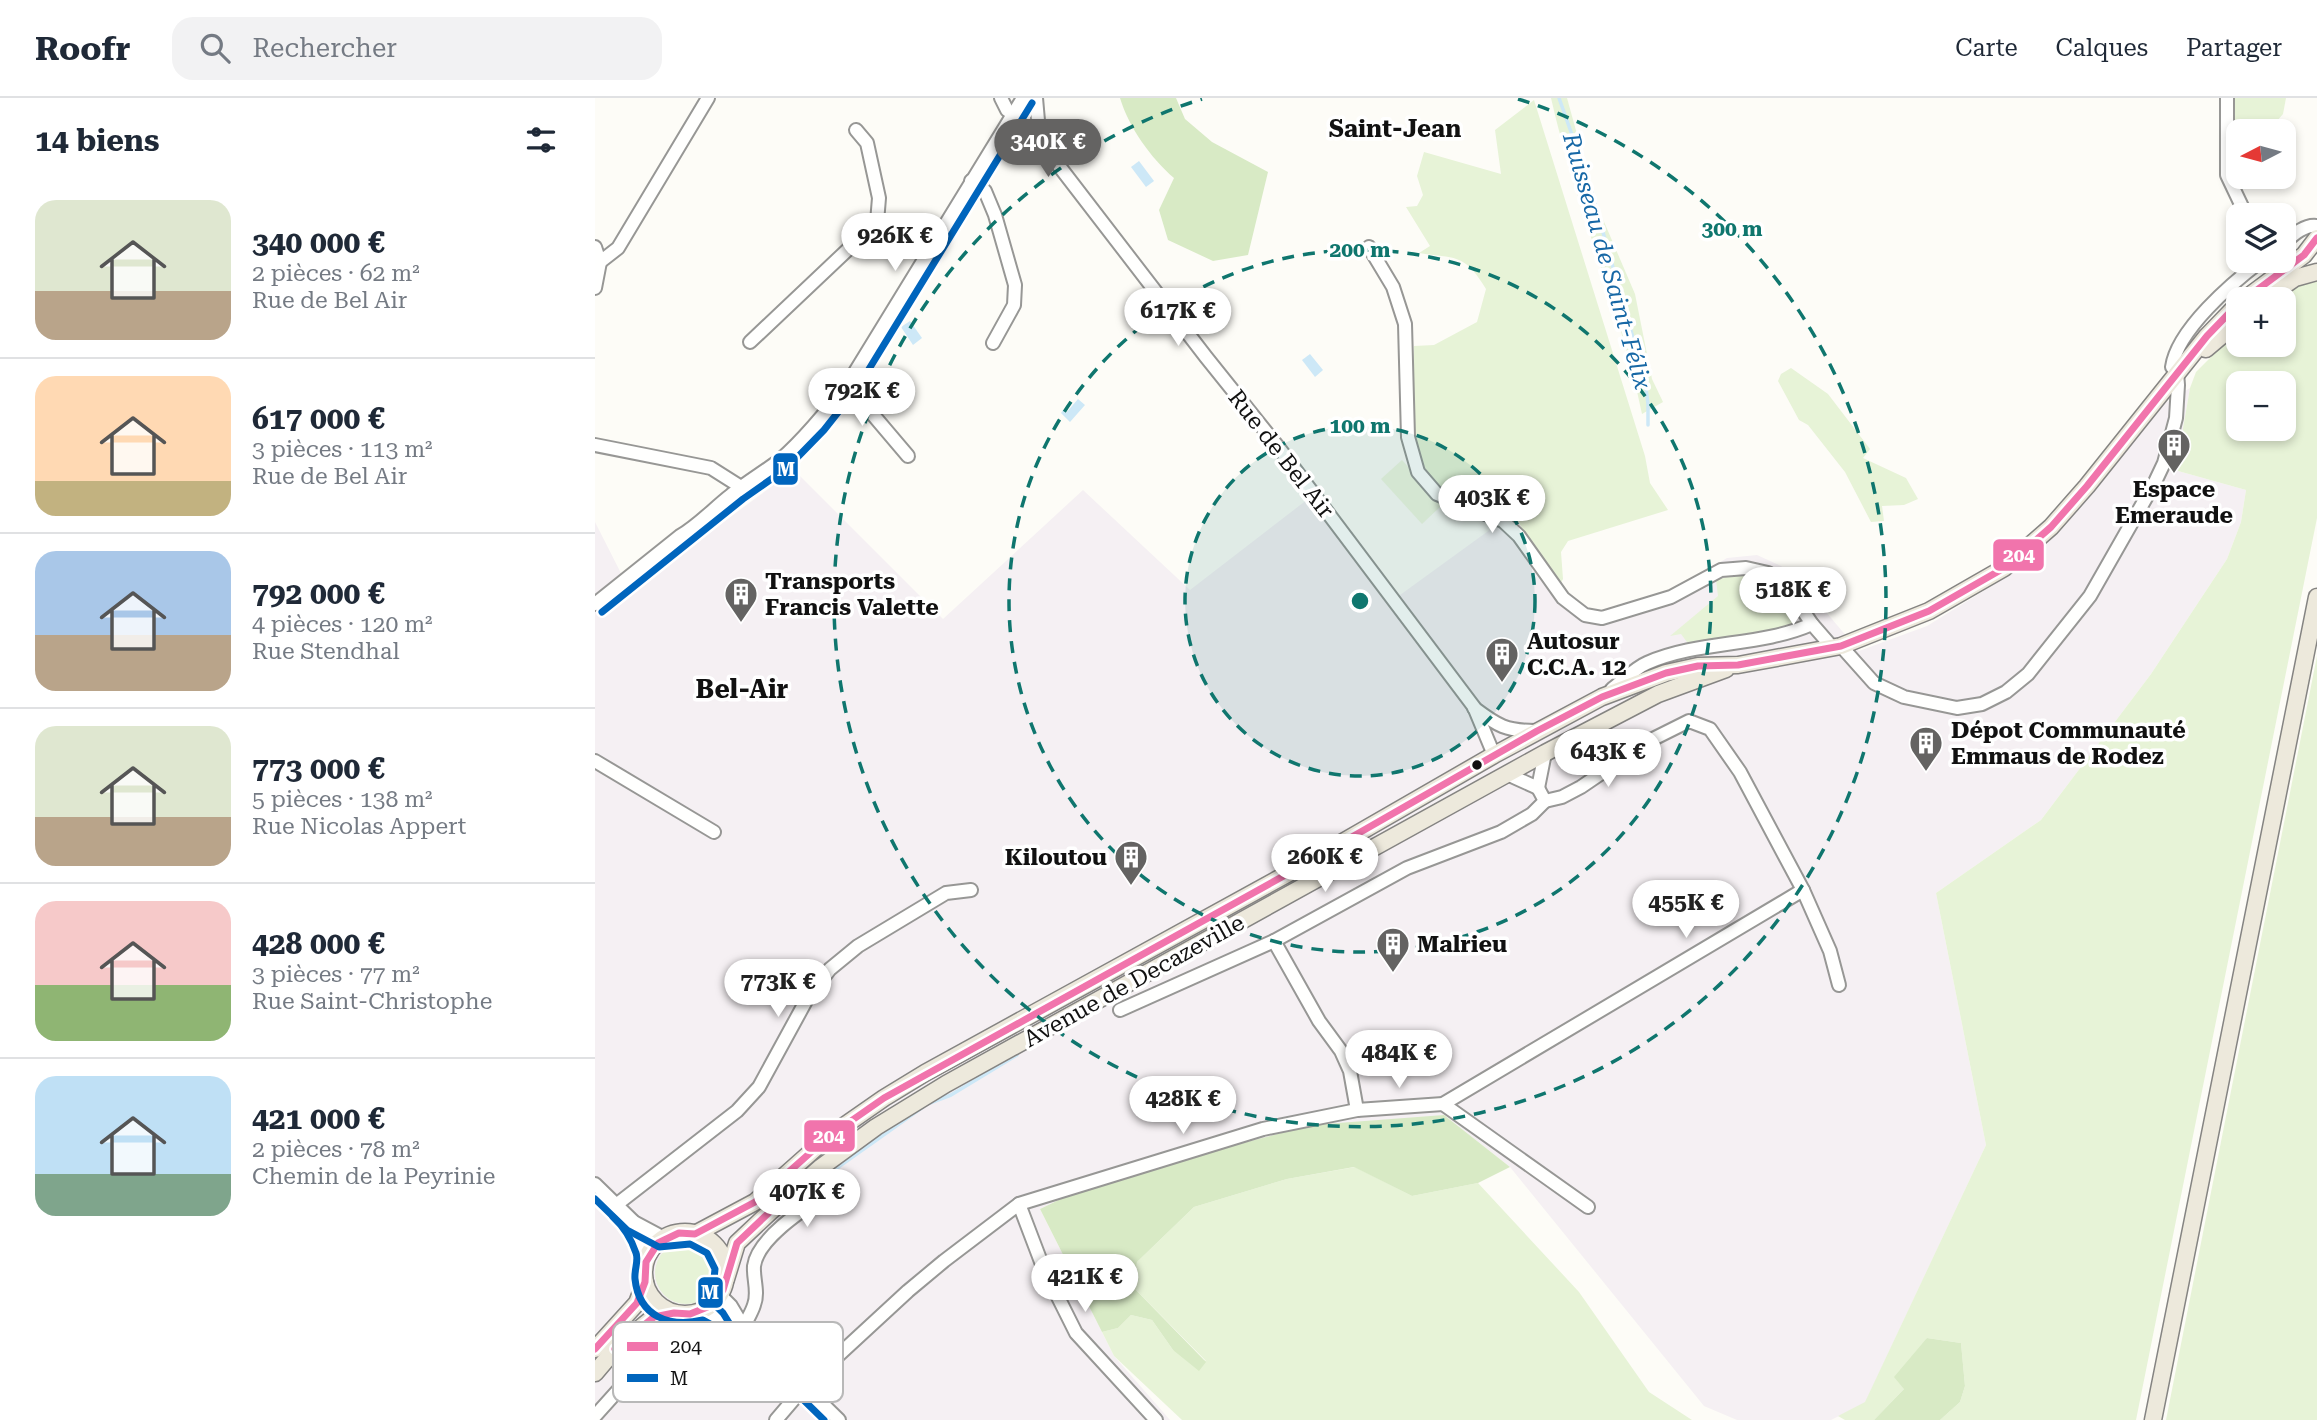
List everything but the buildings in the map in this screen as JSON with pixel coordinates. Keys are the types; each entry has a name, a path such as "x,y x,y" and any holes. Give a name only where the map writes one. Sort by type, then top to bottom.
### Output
{"main road":[{"path":"2261,287 2304,255 2317,239"},
{"path":"2282,287 2295,278 2317,272"},
{"name":"Avenue de Decazeville","path":"695,1234 755,1202 828,1137 904,1085 1602,697 1666,673 1698,666 1738,665 1836,647 1929,611 2004,568 2060,517 2177,372 2226,316"},
{"name":"Avenue de Decazeville","path":"2177,372 2226,332"},
{"path":"2153,1420 2317,597"},
{"name":"Avenue de Decazeville","path":"726,1279 737,1243 820,1168 876,1127 946,1084 1545,753 1658,694 1738,665"},
{"path":"620,1322 637,1303 645,1282 649,1255 664,1238 679,1233 695,1234 708,1240 719,1250 725,1264 726,1279 720,1295 704,1310 654,1317 648,1322"},
{"path":"645,1282 655,1301 674,1313"},
{"path":"595,1349 613,1329"},
{"path":"595,1374 613,1352"}],"street":[{"path":"600,262 618,248 708,98"},
{"name":"Rue de Bel Air","path":"1001,98 1007,110 1039,132 1056,162 1206,358 1279,448 1474,707 1494,755"},
{"path":"595,604 741,487 779,460 812,428 849,382 1023,98"},
{"name":"Rue de Bel Air","path":"1036,98 1039,132"},
{"path":"2227,98 2227,175 2240,203"},
{"path":"750,342 877,222 879,198 867,143 856,130"},
{"path":"971,181 985,191 995,215 1015,285 1014,305 993,343"},
{"path":"877,222 907,227 928,251"},
{"path":"2296,234 2312,225 2317,226"},
{"path":"595,247 600,262 595,288"},
{"path":"1369,247 1393,287 1405,324 1408,437 1418,472 1437,494 1503,521 1519,536 1563,598 1585,615 1602,618 1671,597 1721,570 1746,568 1768,573 1785,584 1812,624 1874,683 1904,697 1957,708 1982,704 2006,692 2028,674 2089,596 2164,463 2176,418 2177,372 2172,367 2174,355 2200,316 2230,284 2245,273"},
{"path":"849,382 852,390 908,456"},
{"path":"595,445 711,468 741,487"},
{"path":"1602,697 1645,663 1692,650 1788,633 1812,624"},
{"name":"Rue de Bel Air","path":"1474,707 1500,727 1514,731 1538,731"},
{"path":"1120,1010 1274,941 1407,868 1501,832 1532,814 1545,801 1562,797 1581,787 1647,742 1689,721 1710,729 1740,772 1803,890 1827,942 1839,985"},
{"path":"1538,788 1545,753"},
{"path":"595,761 714,832"},
{"path":"1507,774 1538,788 1545,801"},
{"path":"616,1205 737,1111 759,1087 807,999 830,969 858,946 946,892 971,890"},
{"path":"843,1351 926,1276 1020,1204 1263,1129 1357,1110 1443,1104 1803,890"},
{"path":"1274,941 1319,1021 1341,1051 1350,1071 1357,1110"},
{"path":"1443,1104 1588,1207"},
{"path":"745,1322 754,1306 754,1265 766,1241 845,1181"},
{"path":"595,1184 634,1222 664,1238"},
{"path":"1020,1204 1044,1267 1076,1333 1156,1420"},
{"path":"634,1222 649,1255"},
{"path":"720,1295 740,1322"},
{"path":"704,1310 733,1322"},
{"path":"595,1416 613,1396"},
{"path":"776,1420 791,1402"},
{"path":"820,1402 839,1420"}],"shaded area":[{"path":"2190,388 2182,434 2171,469 2246,490 2241,522 2227,559 2151,674 2041,820 1936,893 1986,1145 1865,1403 1831,1420 1737,1420 1704,1406 1510,1167 1444,1115 1220,1149 1069,1195 1040,1209 1114,1356 1170,1420 595,1420 595,522 630,591 794,470 943,619 1083,490 1190,590 1308,499 1389,603 1513,513 1558,588 1577,607 1601,614 1664,595 1727,558 1757,555 1781,566 1804,586 1859,651 1927,626 2006,577 2064,527 2160,406"}],"green space":[{"path":"1120,98 1176,98 1185,119 1212,142 1268,172 1248,255 1213,261 1168,240 1159,210 1174,178 1142,142"},
{"path":"1551,98 1567,98 1596,203 1635,294 1652,379 1663,402 1642,414 1622,335 1572,177"},
{"path":"2230,98 2286,98 2283,114 2279,119 2231,119"},
{"path":"1534,100 1645,456 1650,483 1668,510 1568,541 1561,552 1563,579 1558,588 1513,513 1442,487 1430,477 1421,461 1412,411 1414,346 1434,345 1477,322 1486,289 1465,263 1419,253 1430,246 1406,207 1417,206 1423,195 1417,176 1424,152 1501,174 1495,130"},
{"path":"2317,278 2317,518 2136,1420 1940,1420 1960,1402 1965,1386 1961,1343 1927,1338 1904,1389 1874,1420 1845,1420 1838,1416 1865,1402 1986,1145 1936,893 2041,820 2151,674 2227,559 2241,522 2246,490 2171,469 2182,434 2190,388 2196,372 2226,342 2226,357 2296,357 2295,287"},
{"path":"1791,368 1828,394 1870,449 1863,458 1906,478 1918,499 1904,505 1882,506 1884,521 1871,522 1845,472 1808,425 1799,420 1778,381 1781,374"},
{"path":"1402,460 1442,505 1422,524 1381,479"},
{"path":"1738,574 1759,578 1777,587 1790,602 1794,623 1775,630 1690,646 1681,634 1670,636 1718,596 1716,580"},
{"path":"2317,656 2317,1420 2166,1420"},
{"path":"1444,1115 1510,1167 1478,1183 1412,1196 1354,1167 1287,1179 1194,1207 1137,1262 1134,1288 1206,1362 1199,1371 1173,1350 1152,1320 1131,1315 1118,1328 1102,1332 1040,1209 1069,1195 1220,1149 1312,1125"},
{"path":"1355,1167 1412,1196 1478,1183 1579,1292 1649,1392 1692,1420 1182,1420 1114,1356 1102,1332 1118,1328 1131,1315 1152,1320 1173,1350 1206,1361 1134,1288 1137,1262 1194,1207 1287,1179"},
{"path":"686,1242 698,1244 708,1251 715,1261 715,1285 708,1295 698,1302 686,1304 674,1302 664,1295 657,1285 655,1273 657,1261 664,1251 674,1244"},
{"path":"1927,1338 1961,1343 1965,1386 1960,1402 1940,1420 1874,1420 1904,1389 1894,1377"}],"water":[{"path":"1139,161 1154,181 1146,187 1131,167"},
{"path":"910,321 922,338 913,345 901,327"},
{"path":"1310,354 1323,370 1315,377 1302,360"},
{"path":"1078,399 1085,405 1070,422 1061,413 1063,410 1066,413"}],"waterway":[{"name":"Ruisseau de Saint-Félix","path":"1559,98 1589,183 1645,380 1648,425"},
{"path":"930,1103 951,1095 1017,1055"},
{"path":"827,1175 923,1107"}],"transit line":[{"name":"M","path":"602,612 743,499 787,468 824,430 858,387 1032,103"},
{"name":"204","path":"2261,287 2304,255 2317,238"},
{"name":"204","path":"620,1322 637,1303 645,1282 646,1262 658,1243 679,1233 695,1234 755,1202 828,1137 884,1098 1289,873 1537,731 1602,697 1666,673 1698,666 1738,665 1841,646 1929,611 2004,568 2051,527 2226,316"},
{"name":"M","path":"595,1199 627,1230 659,1247 690,1244 707,1253 715,1269 711,1301 729,1322"},
{"name":"204","path":"648,1322 654,1317 674,1313 690,1314 710,1306 723,1290 737,1243 778,1204"},
{"name":"M","path":"613,1217 627,1233 637,1256 635,1276 643,1303 658,1317 679,1322"},
{"name":"M","path":"679,1322 691,1322"},
{"name":"M","path":"691,1322 707,1322"},
{"name":"204","path":"595,1349 613,1329"},
{"name":"M","path":"806,1402 824,1420"}],"place":[{"name":"Espace Emeraude","path":"2174,475"},
{"name":"Transports Francis Valette","path":"741,624"},
{"name":"Autosur C.C.A. 12","path":"1502,684"},
{"name":"Dépot Communauté Emmaus de Rodez","path":"1926,773"},
{"name":"Kiloutou","path":"1131,887"},
{"name":"Malrieu","path":"1393,974"}],"district":[{"name":"Saint-Jean","path":"1395,129"},
{"name":"Bel-Air","path":"742,689"}]}
